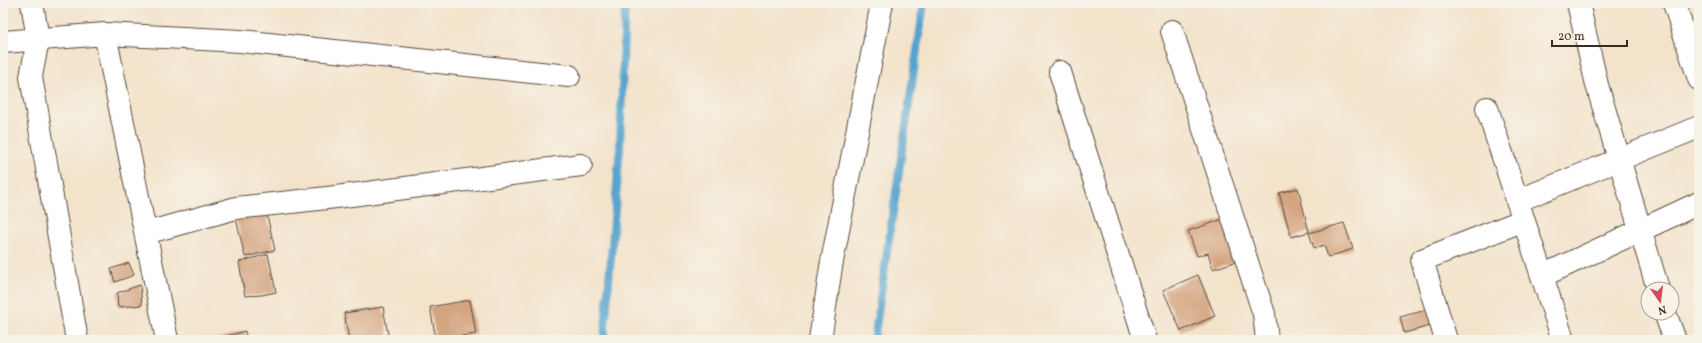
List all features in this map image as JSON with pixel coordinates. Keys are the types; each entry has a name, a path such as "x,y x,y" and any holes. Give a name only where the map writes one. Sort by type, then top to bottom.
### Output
{"street":[{"path":"32,3 38,39 31,77 77,340"},
{"path":"820,340 831,267 882,3"},
{"path":"1578,3 1597,85 1656,281"},
{"path":"1674,3 1699,79"},
{"path":"1172,32 1264,314 1267,340"},
{"path":"105,34 167,340"},
{"path":"3,42 105,34 241,41 569,76"},
{"path":"1060,72 1145,340"},
{"path":"1487,108 1563,340"},
{"path":"1446,340 1422,260 1619,160 1699,127"},
{"path":"146,233 236,208 336,197 581,165"},
{"path":"1542,276 1641,232 1699,203"},
{"path":"1668,321 1675,340"}],"building":[{"path":"1298,188 1309,232 1291,237 1279,193"},
{"path":"265,207 275,250 245,257 235,214"},
{"path":"1226,218 1241,260 1213,269 1208,253 1197,256 1188,231"},
{"path":"1344,223 1353,249 1328,257 1324,245 1314,248 1309,233"},
{"path":"268,254 276,292 245,296 239,262"},
{"path":"129,263 134,275 115,282 111,269"},
{"path":"1198,275 1215,316 1181,331 1163,290"},
{"path":"140,285 142,305 118,307 117,293"},
{"path":"470,300 476,334 436,340 430,307"},
{"path":"383,307 389,340 349,340 344,313"},
{"path":"1430,309 1434,325 1404,333 1400,317"},
{"path":"245,331 247,340 216,340 216,339"}],"waterway":[{"path":"604,340 620,148 625,3"},
{"path":"874,340 924,3"}]}
